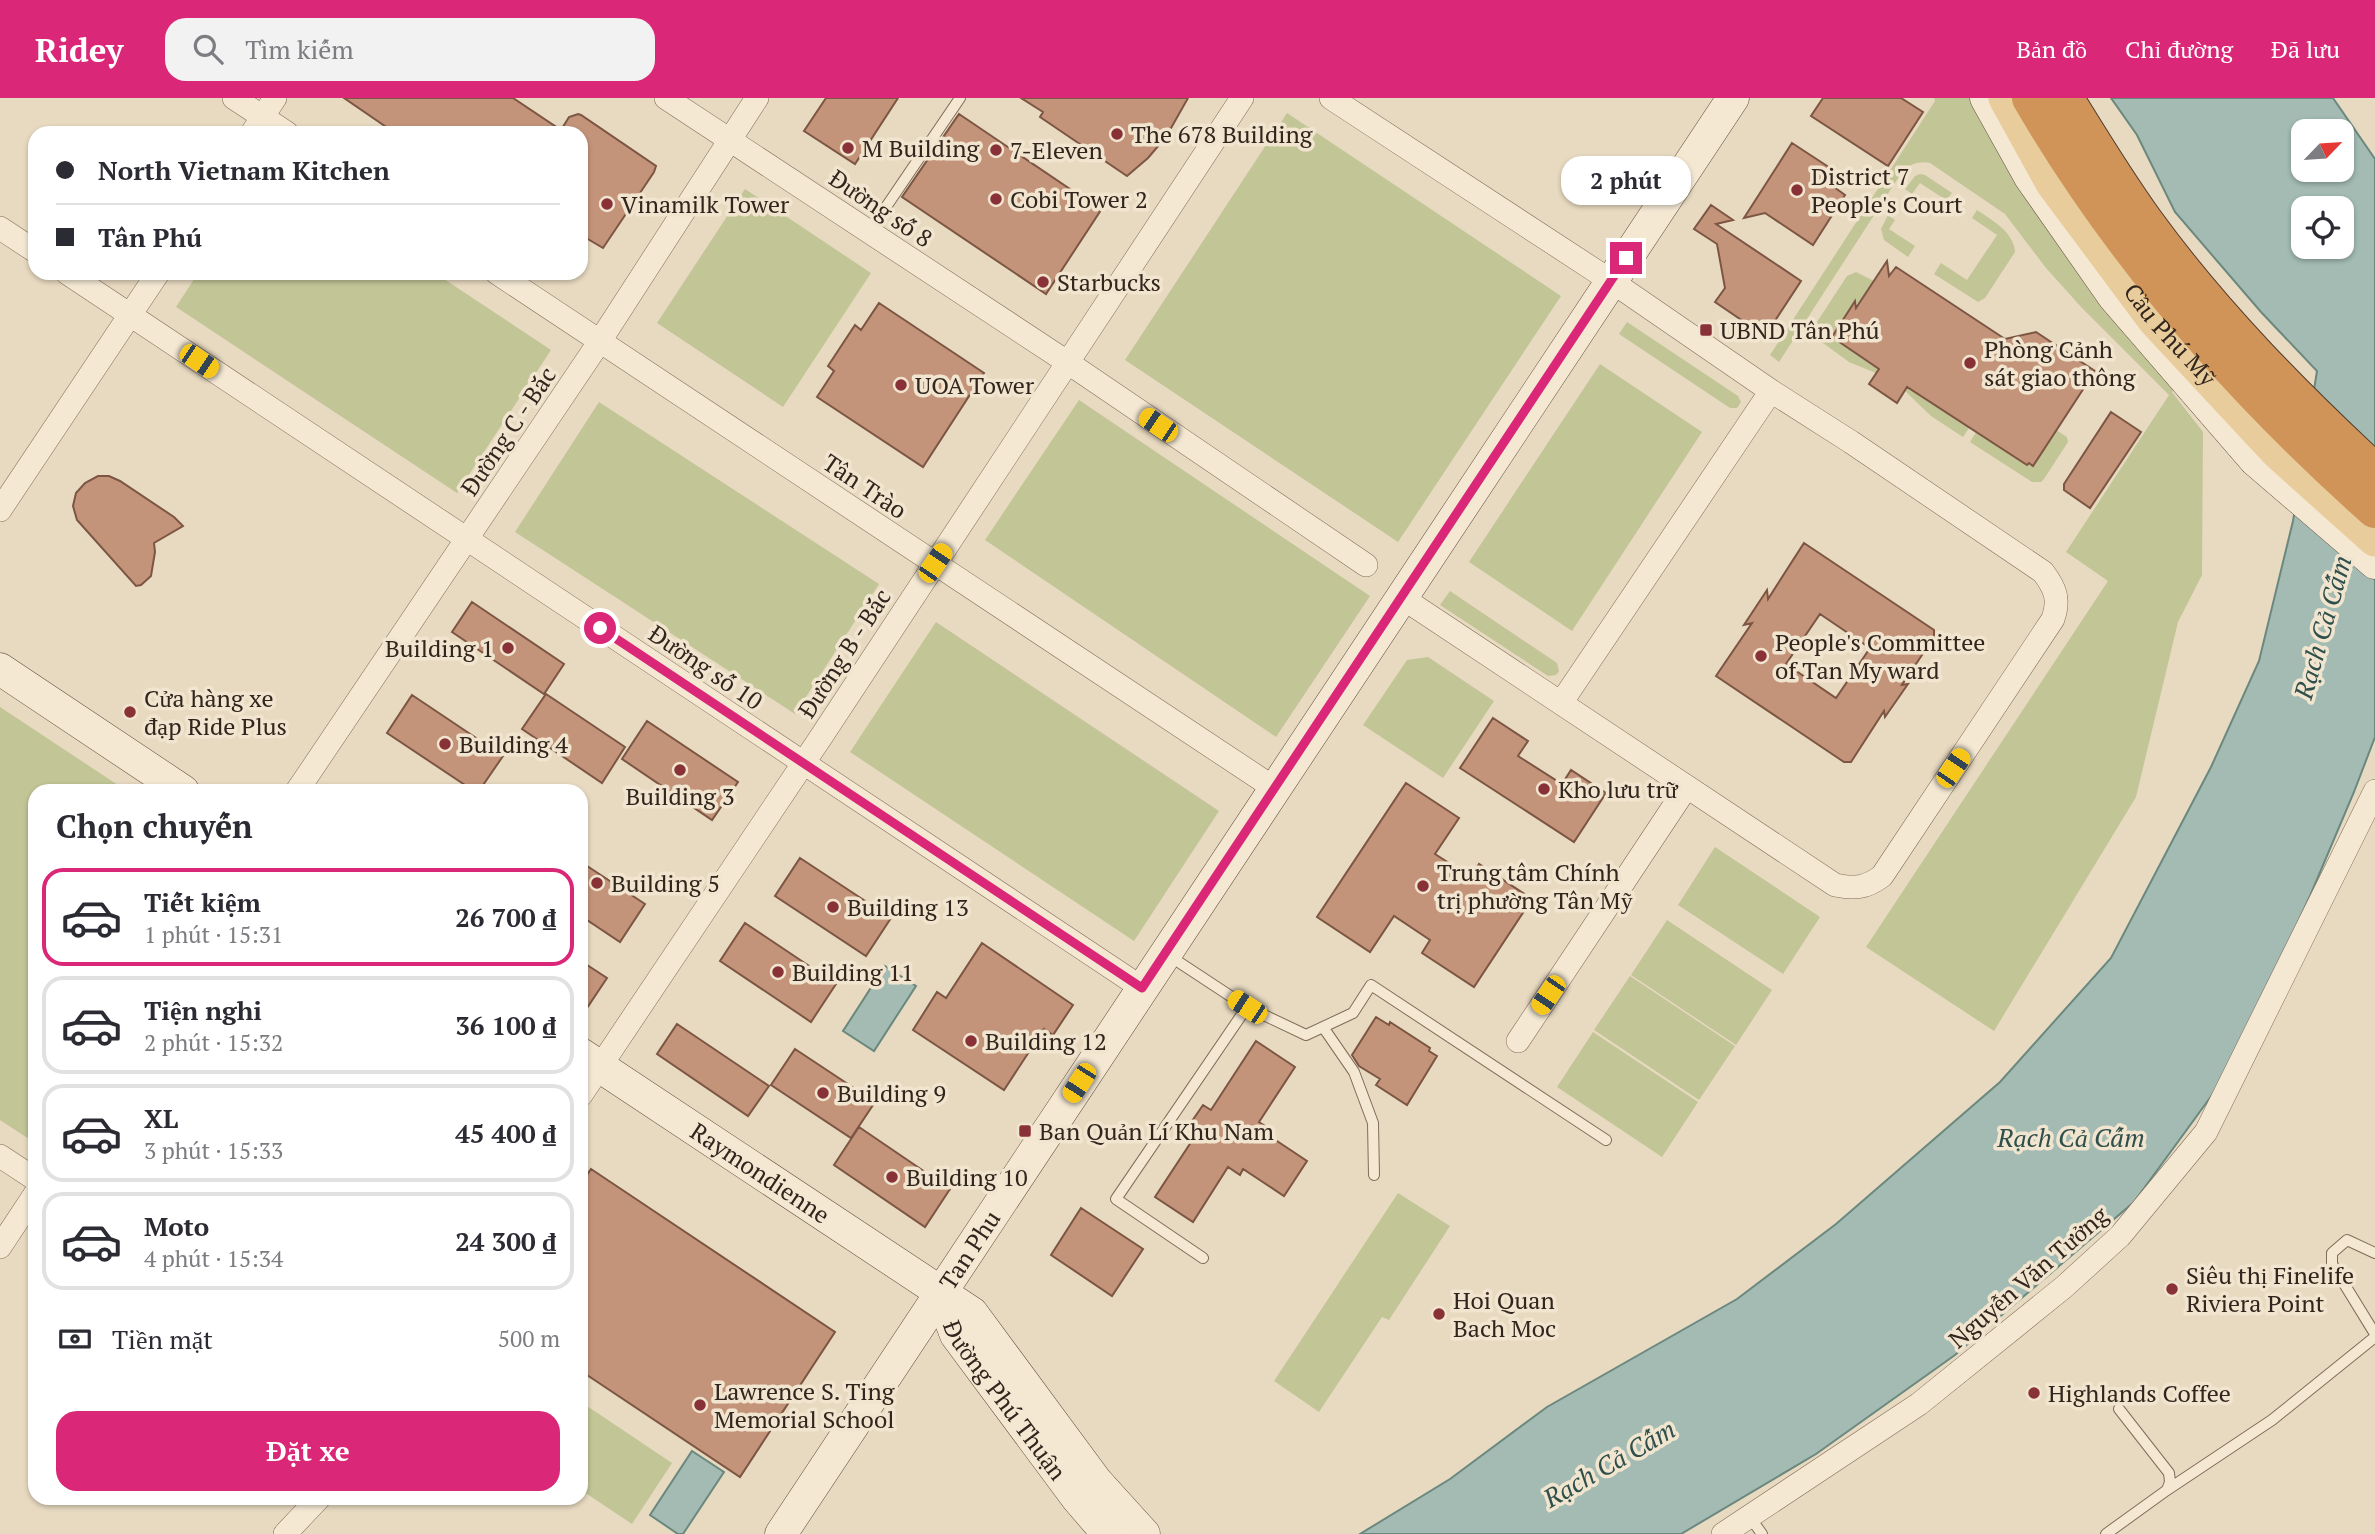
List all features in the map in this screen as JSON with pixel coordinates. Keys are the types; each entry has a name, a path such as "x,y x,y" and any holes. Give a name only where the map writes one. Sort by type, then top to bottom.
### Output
{"highway":[{"name":"Cầu Phú Mỹ","path":"2031,98 2102,209 2145,268 2201,336 2294,435 2375,509"},
{"name":"Cầu Phú Mỹ","path":"2064,98 2144,222 2187,277 2293,396 2375,473"}],"main road":[{"name":"Cầu Phú Mỹ","path":"2006,98 2053,183 2155,320 2278,452 2375,539"},
{"path":"2078,98 2126,175 2196,271 2304,389 2375,454"}],"street":[{"path":"234,98 263,116"},
{"name":"Đường số 8","path":"666,98 1067,362 1366,565"},
{"name":"Đường C - Bắc","path":"303,784 600,341 757,98"},
{"name":"Đường B - Bắc","path":"591,1060 803,763 1242,98"},
{"path":"1331,98 1611,281 2043,572 2054,587 2058,605 2053,619 1882,876 1869,886 1853,889 1835,886 1401,597"},
{"name":"Tan Phu","path":"781,1534 1732,98"},
{"path":"1986,98 2029,177 2114,297 2255,460 2375,563"},
{"path":"0,228 28,246"},
{"name":"Đường số 10","path":"78,280 1142,988"},
{"path":"0,510 153,280"},
{"name":"Tân Trào","path":"508,280 1274,788"},
{"path":"1561,703 1771,391"},
{"path":"0,669 172,784"},
{"path":"1518,1041 1686,788"},
{"name":"Nguyễn Văn Tưởng","path":"1723,1534 1755,1525 1919,1404 2064,1287 2120,1236 2206,1132 2375,791"},
{"name":"Raymondienne","path":"591,1060 940,1293"},
{"path":"0,1156 28,1174"},
{"path":"0,1247 28,1205"},
{"name":"Đường Phú Thuận","path":"940,1293 972,1313 1086,1489"},
{"path":"1086,1489 1108,1534"},
{"path":"1086,1489 1144,1534"},
{"path":"285,1534 312,1505"}],"lane":[{"path":"869,232 960,98"},
{"path":"1165,953 1247,1007 1306,1035 1353,1013 1371,985 1606,1140"},
{"path":"1203,1258 1116,1199 1247,1007"},
{"path":"1323,1027 1354,1072 1373,1123 1374,1175"},
{"path":"2106,1534 2272,1420 2375,1336 2332,1264 2332,1253 2347,1240 2375,1253"},
{"path":"2119,1409 2169,1473 2167,1490"}],"green space":[{"path":"1934,98 1974,98 2176,386 2172,392 2203,432 2202,575 2178,622 2136,797 1994,1031 1866,947 2108,581 2066,552 2169,395 2082,308 2046,268 2005,214 1926,162 1904,169 1779,362 1770,355 1935,101"},
{"path":"1287,113 1561,296 1398,542 1125,360"},
{"path":"1920,174 1952,193 1946,200 1920,183 1912,194 1905,189 1915,176"},
{"path":"745,189 871,273 783,407 657,323"},
{"path":"1977,210 1995,222 2011,238 2015,252 1985,298 1978,302 1934,274 1941,263 1967,280 1997,235 1972,218"},
{"path":"1888,215 1895,220 1889,229 1915,246 1908,257 1884,240 1881,229"},
{"path":"1856,272 1874,281 1859,304 1855,302 1832,337 1879,368 1876,373 1849,362 1812,335 1813,328 1847,276"},
{"path":"193,280 446,280 551,350 457,493 176,307"},
{"path":"1627,322 1738,396 1741,402 1737,408 1730,408 1619,334"},
{"path":"1600,364 1702,432 1572,631 1469,562"},
{"path":"1907,387 1956,419 1964,407 1977,416 1963,437 1931,416 1905,391"},
{"path":"1079,400 1370,596 1276,737 985,540"},
{"path":"599,402 879,584 795,714 515,532"},
{"path":"1978,429 2033,465 2056,430 2067,437 2068,442 2044,479 2041,482 2032,482 1970,442"},
{"path":"1450,591 1557,663 1559,671 1556,675 1548,676 1440,605"},
{"path":"936,622 1219,811 1134,941 850,752"},
{"path":"1428,657 1494,701 1443,778 1363,725 1407,660"},
{"path":"0,707 116,784 28,784 28,1138 0,1120"},
{"path":"1715,847 1820,917 1783,974 1678,905"},
{"path":"1667,920 1772,990 1736,1045 1631,975"},
{"path":"1630,976 1735,1046 1699,1100 1594,1030"},
{"path":"1593,1032 1698,1102 1662,1157 1557,1087"},
{"path":"1398,1193 1450,1226 1389,1320 1382,1317 1319,1412 1274,1381"},
{"path":"588,1407 672,1463 632,1524 588,1495"}],"water":[{"name":"Rạch Cả Cấm","path":"2111,98 2333,98 2347,119 2291,119 2291,182 2354,182 2354,128 2375,159 2375,737 2310,896 2231,1069 2134,1202 1955,1355 1816,1454 1681,1534 1360,1534 1450,1479 1547,1407 1737,1299 1836,1224 2000,1082 2111,958 2211,767 2259,661 2293,521 2317,371 2261,312 2175,212 2137,135"},
{"path":"885,966 916,986 874,1051 843,1031"},
{"path":"692,1451 724,1472 683,1534 678,1534 650,1515"}],"building":[{"path":"344,98 513,98 555,126 385,126"},
{"name":"M Building","path":"826,98 898,98 855,164 804,131"},
{"name":"The 678 Building","path":"1021,98 1188,98 1166,137 1148,158 1127,176 1040,117 1043,112"},
{"path":"1823,98 1901,98 1923,112 1888,166 1811,116"},
{"path":"578,114 656,166 603,248 588,239 588,126 563,126 569,117"},
{"name":"Cobi Tower 2","path":"959,114 1101,210 1046,294 902,197"},
{"path":"1792,143 1853,183 1834,187 1845,195 1813,245 1765,213 1744,218"},
{"path":"1711,205 1733,220 1716,224 1801,281 1765,336 1715,302 1725,288 1717,244 1694,229"},
{"path":"1887,261 1889,276 1896,267 2005,339 2036,332 2095,371 2033,466 2029,463 2027,465 1907,387 1897,403 1869,384 1879,369 1832,337 1855,301 1856,308"},
{"name":"UOA Tower","path":"879,303 984,373 923,467 817,397 834,371 828,366 855,325 861,330"},
{"path":"2111,412 2141,432 2090,508 2064,490 2064,484"},
{"path":"98,476 109,476 120,481 183,526 154,543 151,576 141,585 136,586 77,520 73,506 76,493 85,483"},
{"name":"People's Committee of Tan My ward","path":"1804,543 1934,630 1934,637 1902,685 1908,684 1885,717 1884,711 1851,762 1844,762 1716,676 1752,623 1744,625 1767,590 1768,599","holes":["1820,614 1870,648 1836,698 1786,664"]},
{"name":"Building 1","path":"472,602 564,664 544,694 452,632"},
{"path":"546,694 625,747 602,783 522,729"},
{"name":"Building 4","path":"412,695 503,756 484,784 464,784 387,733"},
{"path":"1493,718 1528,741 1518,756 1562,784 1571,770 1606,793 1574,842 1460,768"},
{"name":"Building 3","path":"647,721 738,782 712,820 622,759"},
{"path":"1406,783 1459,818 1435,854 1471,877 1479,864 1532,899 1474,987 1422,953 1430,940 1394,916 1370,952 1317,917"},
{"name":"Building 13","path":"800,858 891,918 866,956 775,896"},
{"name":"Building 5","path":"588,867 645,904 620,942 588,921"},
{"name":"Building 11","path":"745,923 836,984 811,1022 720,961"},
{"path":"982,943 1073,1005 1053,1035 1044,1029 1004,1090 913,1030 937,992 946,998"},
{"path":"588,966 607,978 588,1006"},
{"path":"1376,1017 1389,1025 1390,1022 1430,1048 1429,1051 1437,1056 1407,1105 1376,1085 1380,1079 1359,1066 1352,1055"},
{"path":"677,1024 769,1086 748,1116 657,1054"},
{"path":"1256,1041 1295,1067 1259,1122 1271,1130 1268,1135 1307,1161 1284,1196 1243,1169 1240,1175 1228,1167 1193,1222 1155,1197 1199,1130 1190,1124 1203,1105 1211,1110"},
{"name":"Building 9","path":"795,1049 875,1102 851,1138 771,1085"},
{"name":"Building 10","path":"859,1127 950,1189 925,1227 834,1165"},
{"path":"591,1169 835,1332 740,1477 588,1376 588,1174"},
{"path":"1081,1208 1143,1249 1112,1296 1051,1255"}],"place":[{"name":"The 678 Building","path":"1117,134"},
{"name":"M Building","path":"848,148"},
{"name":"7-Eleven","path":"996,150"},
{"name":"District 7 People's Court","path":"1797,190"},
{"name":"Cobi Tower 2","path":"996,199"},
{"name":"Vinamilk Tower","path":"607,204"},
{"name":"Starbucks","path":"1043,282"},
{"name":"UBND Tân Phú","path":"1706,330"},
{"name":"Phòng Cảnh sát giao thông","path":"1970,363"},
{"name":"UOA Tower","path":"901,385"},
{"name":"Building 1","path":"508,648"},
{"name":"People's Committee of Tan My ward","path":"1761,656"},
{"name":"Cửa hàng xe đạp Ride Plus","path":"130,712"},
{"name":"Building 4","path":"445,744"},
{"name":"Building 3","path":"680,770"},
{"name":"Kho lưu trữ","path":"1544,789"},
{"name":"Building 5","path":"597,883"},
{"name":"Trung tâm Chính trị phường Tân Mỹ","path":"1423,886"},
{"name":"Building 13","path":"833,907"},
{"name":"Building 11","path":"778,972"},
{"name":"Building 12","path":"971,1041"},
{"name":"Building 9","path":"823,1093"},
{"name":"Ban Quản Lí Khu Nam","path":"1025,1131"},
{"name":"Building 10","path":"892,1177"},
{"name":"Siêu thị Finelife Riviera Point","path":"2172,1289"},
{"name":"Hoi Quan Bach Moc","path":"1439,1314"},
{"name":"Highlands Coffee","path":"2034,1393"},
{"name":"Lawrence S. Ting Memorial School","path":"700,1405"}],"route":[{"path":"600,628 1142,988 1626,258"}]}
